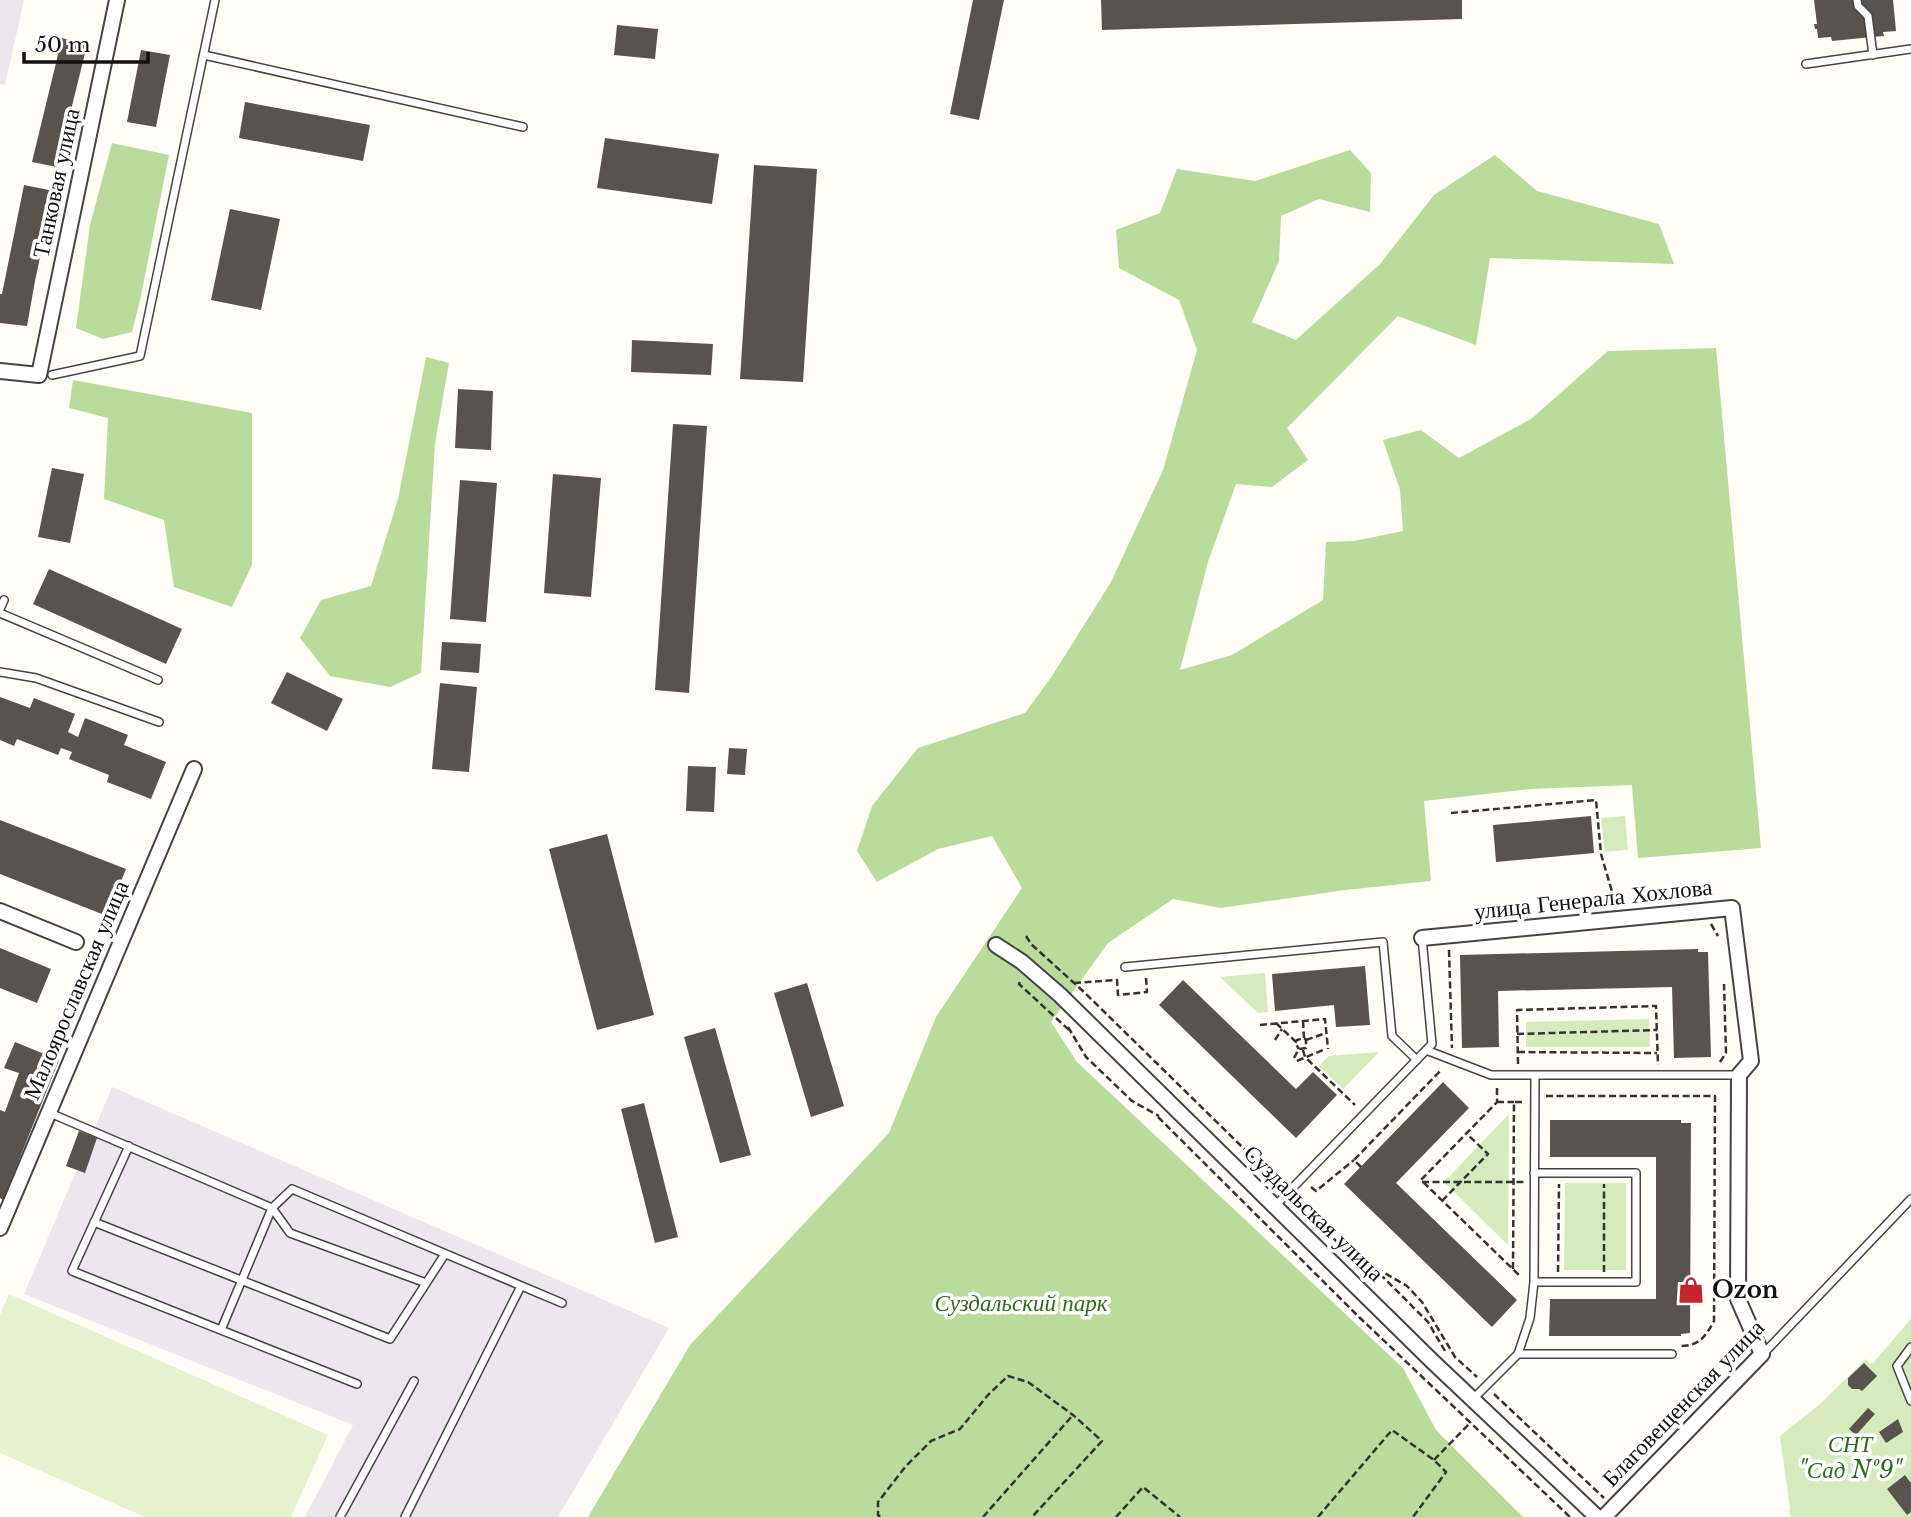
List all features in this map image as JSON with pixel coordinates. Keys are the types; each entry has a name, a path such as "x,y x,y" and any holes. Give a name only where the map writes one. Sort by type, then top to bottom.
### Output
{"street":[{"name":"Танковая улица","path":"45,375 117,0"},
{"path":"0,371 45,375"},
{"name":"Малоярославская улица","path":"0,1228 194,769"},
{"name":"улица Генерала Хохлова","path":"1422,939 1732,908 1751,1061 1739,1075 1738,1299 1762,1354"},
{"path":"0,911 76,942"},
{"name":"Суздальская улица","path":"996,945 1022,962 1060,995 1478,1405 1597,1517"},
{"name":"Благовещенская улица","path":"1609,1512 1762,1354"}],"lane":[{"path":"45,375 140,356 215,0"},
{"path":"1857,0 1858,6 1868,16 1873,55"},
{"path":"1806,64 1911,49"},
{"path":"204,55 523,127"},
{"path":"4,600 0,611 158,680"},
{"path":"0,672 36,678 159,722"},
{"path":"1275,1207 1432,1044 1422,939"},
{"path":"1125,967 1383,942 1392,1036 1417,1060"},
{"path":"1426,1050 1491,1074 1739,1075"},
{"path":"1478,1405 1486,1386 1518,1354 1530,1318 1534,1282 1535,1075"},
{"path":"50,1113 272,1208 290,1233 426,1283"},
{"path":"129,1146 72,1271 357,1384"},
{"path":"1534,1177 1559,1173 1636,1173 1636,1282 1534,1282"},
{"path":"221,1330 272,1208 292,1189 562,1303"},
{"name":"Благовещенская улица","path":"1762,1354 1911,1199"},
{"path":"94,1222 390,1339 445,1254"},
{"path":"405,1517 521,1286"},
{"path":"1911,1347 1897,1366 1911,1401"},
{"path":"1518,1354 1672,1354"},
{"path":"340,1517 414,1381"}],"path":[{"path":"1451,813 1596,800 1601,854 1620,919"},
{"path":"1708,920 1720,940"},
{"path":"1026,936 1031,944 1075,983 1345,1250 1407,1286 1422,1302 1455,1357 1609,1512"},
{"path":"1311,1186 1316,1191 1354,1160 1452,1059 1449,936"},
{"path":"1714,1066 1726,1053 1724,974"},
{"path":"1067,984 1117,980 1118,995 1147,992 1146,975"},
{"path":"1022,980 1019,984 1072,1032"},
{"path":"1518,1075 1517,1010 1656,1006 1658,1075"},
{"path":"1260,1025 1325,1019 1328,1049"},
{"path":"1304,1021 1306,1048 1301,1049 1296,1059 1323,1050"},
{"path":"1276,1023 1296,1042 1296,1047 1301,1049 1305,1057 1364,1114"},
{"path":"1275,1040 1282,1029"},
{"path":"1517,1034 1657,1030"},
{"path":"1296,1042 1300,1038 1326,1033"},
{"path":"1518,1052 1657,1052"},
{"path":"1422,1182 1497,1102 1715,1096 1714,1321 1699,1342 1691,1346 1673,1346 1672,1354"},
{"path":"1513,1269 1514,1102"},
{"path":"1154,1113 1359,1317 1570,1517"},
{"path":"1442,1201 1488,1154 1466,1133"},
{"path":"1354,1160 1361,1167"},
{"path":"1558,1282 1559,1173"},
{"path":"1604,1173 1604,1282"},
{"path":"1422,1182 1514,1182 1534,1177"},
{"path":"1422,1182 1523,1279"},
{"path":"880,1517 878,1502 905,1466 931,1441 960,1429 1008,1376 1028,1382 1073,1415 1102,1441 1032,1517"},
{"path":"1434,1460 1471,1423 1478,1405"},
{"path":"983,1517 1073,1415"},
{"path":"1318,1517 1392,1430 1447,1472 1413,1517"},
{"path":"1116,1517 1143,1487 1180,1517"}],"shaded area":[{"path":"0,0 24,0 5,85 0,84"},
{"path":"112,1087 669,1328 558,1517 305,1517 353,1425 24,1294"}],"green space":[{"path":"112,143 169,155 132,332 103,339 76,328 90,225"},
{"name":"Суздальский парк","path":"1350,150 1371,173 1370,212 1319,199 1281,216 1279,261 1252,322 1296,340 1380,264 1434,195 1495,155 1537,191 1659,224 1674,264 1490,258 1476,345 1398,316 1287,428 1308,460 1272,487 1236,484 1208,562 1180,670 1232,655 1323,600 1326,542 1354,541 1403,531 1400,490 1383,440 1421,430 1459,458 1531,419 1608,351 1716,348 1761,848 1638,858 1632,785 1531,789 1424,801 1431,881 1221,908 1173,899 1108,943 1051,1022 1077,1062 1403,1368 1436,1430 1523,1517 588,1517 690,1345 889,1133 936,1017 1022,888 992,836 938,849 877,882 857,851 872,806 918,748 1025,713 1052,676 1111,582 1163,470 1197,350 1179,300 1119,268 1116,230 1160,213 1177,169 1255,181"},
{"path":"426,357 449,363 435,443 421,673 390,687 330,676 300,638 321,600 371,586 398,499"},
{"path":"73,380 252,413 252,565 232,607 174,587 164,520 104,499 108,418 69,408"},
{"path":"1625,816 1628,850 1605,852 1601,818"},
{"path":"1265,973 1268,1012 1258,1013 1220,977"},
{"path":"1649,1019 1650,1047 1526,1047 1526,1022"},
{"path":"1379,1052 1343,1089 1319,1066 1329,1056"},
{"path":"1509,1114 1508,1245 1444,1182"},
{"path":"1565,1183 1626,1183 1626,1270 1564,1270"},
{"path":"9,1294 328,1435 291,1517 145,1517 0,1453 0,1315"},
{"name":"СНТ \"Сад №9\"","path":"1911,1319 1911,1517 1791,1517 1780,1436 1820,1404 1866,1359 1870,1364 1873,1363"}],"building":[{"path":"973,0 1004,0 979,120 950,114"},
{"path":"1101,0 1462,0 1462,19 1102,30"},
{"path":"1814,0 1893,0 1896,31 1883,32 1884,36 1832,41 1831,37 1818,38 1814,24 1817,24"},
{"path":"617,25 658,29 655,59 614,55"},
{"path":"62,38 87,45 57,167 32,162"},
{"path":"141,50 170,55 156,127 127,122"},
{"path":"245,102 370,125 363,161 239,138"},
{"path":"605,138 719,154 712,204 597,188"},
{"path":"754,165 817,169 803,382 740,379"},
{"path":"24,185 54,191 27,326 0,323 0,294"},
{"path":"230,209 280,219 261,310 211,300"},
{"path":"632,340 713,344 711,375 631,372"},
{"path":"458,389 493,391 491,450 455,448"},
{"path":"673,424 707,426 689,693 655,690"},
{"path":"52,468 84,474 70,543 38,537"},
{"path":"553,474 601,478 591,597 544,593"},
{"path":"460,480 497,483 486,622 450,619"},
{"path":"49,569 182,629 166,664 33,604"},
{"path":"442,642 481,644 479,673 440,670"},
{"path":"287,672 343,699 327,731 271,703"},
{"path":"440,683 477,687 469,772 432,769"},
{"path":"0,697 30,708 34,698 75,714 68,732 78,737 85,718 128,735 124,745 166,762 151,799 107,782 109,775 69,759 72,752 61,748 58,755 17,739 14,746 0,740"},
{"path":"729,748 747,749 745,775 727,774"},
{"path":"688,766 716,767 714,812 686,811"},
{"path":"1591,816 1594,853 1496,862 1493,825"},
{"path":"0,820 126,869 107,916 0,874"},
{"path":"607,834 654,1015 597,1030 549,849"},
{"path":"0,948 51,969 37,1003 0,988"},
{"path":"1698,949 1698,952 1708,952 1711,1057 1674,1058 1672,987 1498,991 1499,1047 1462,1048 1460,955"},
{"path":"1365,966 1370,1025 1336,1027 1334,1005 1275,1011 1272,974"},
{"path":"1183,980 1296,1089 1313,1072 1337,1095 1296,1138 1159,1005"},
{"path":"807,983 844,1106 811,1117 774,993"},
{"path":"715,1028 751,1155 720,1163 684,1037"},
{"path":"15,1042 59,1060 3,1200 0,1198 0,1110 5,1112 19,1073 4,1068"},
{"path":"1443,1082 1469,1108 1396,1183 1517,1300 1492,1327 1344,1184"},
{"path":"644,1103 678,1237 655,1243 621,1109"},
{"path":"1550,1120 1681,1120 1681,1123 1691,1123 1690,1333 1681,1336 1549,1336 1550,1299 1656,1299 1656,1157 1550,1157"},
{"path":"79,1131 97,1138 85,1173 66,1166"},
{"path":"1864,1363 1877,1376 1862,1391 1852,1389 1848,1385 1848,1378"},
{"path":"1868,1408 1875,1414 1856,1435 1849,1429"},
{"path":"1898,1419 1903,1432 1886,1443 1879,1432"},
{"path":"1905,1475 1911,1483 1911,1512 1907,1515 1887,1489"}],"place":[{"name":"Ozon","path":"1691,1290"}]}
